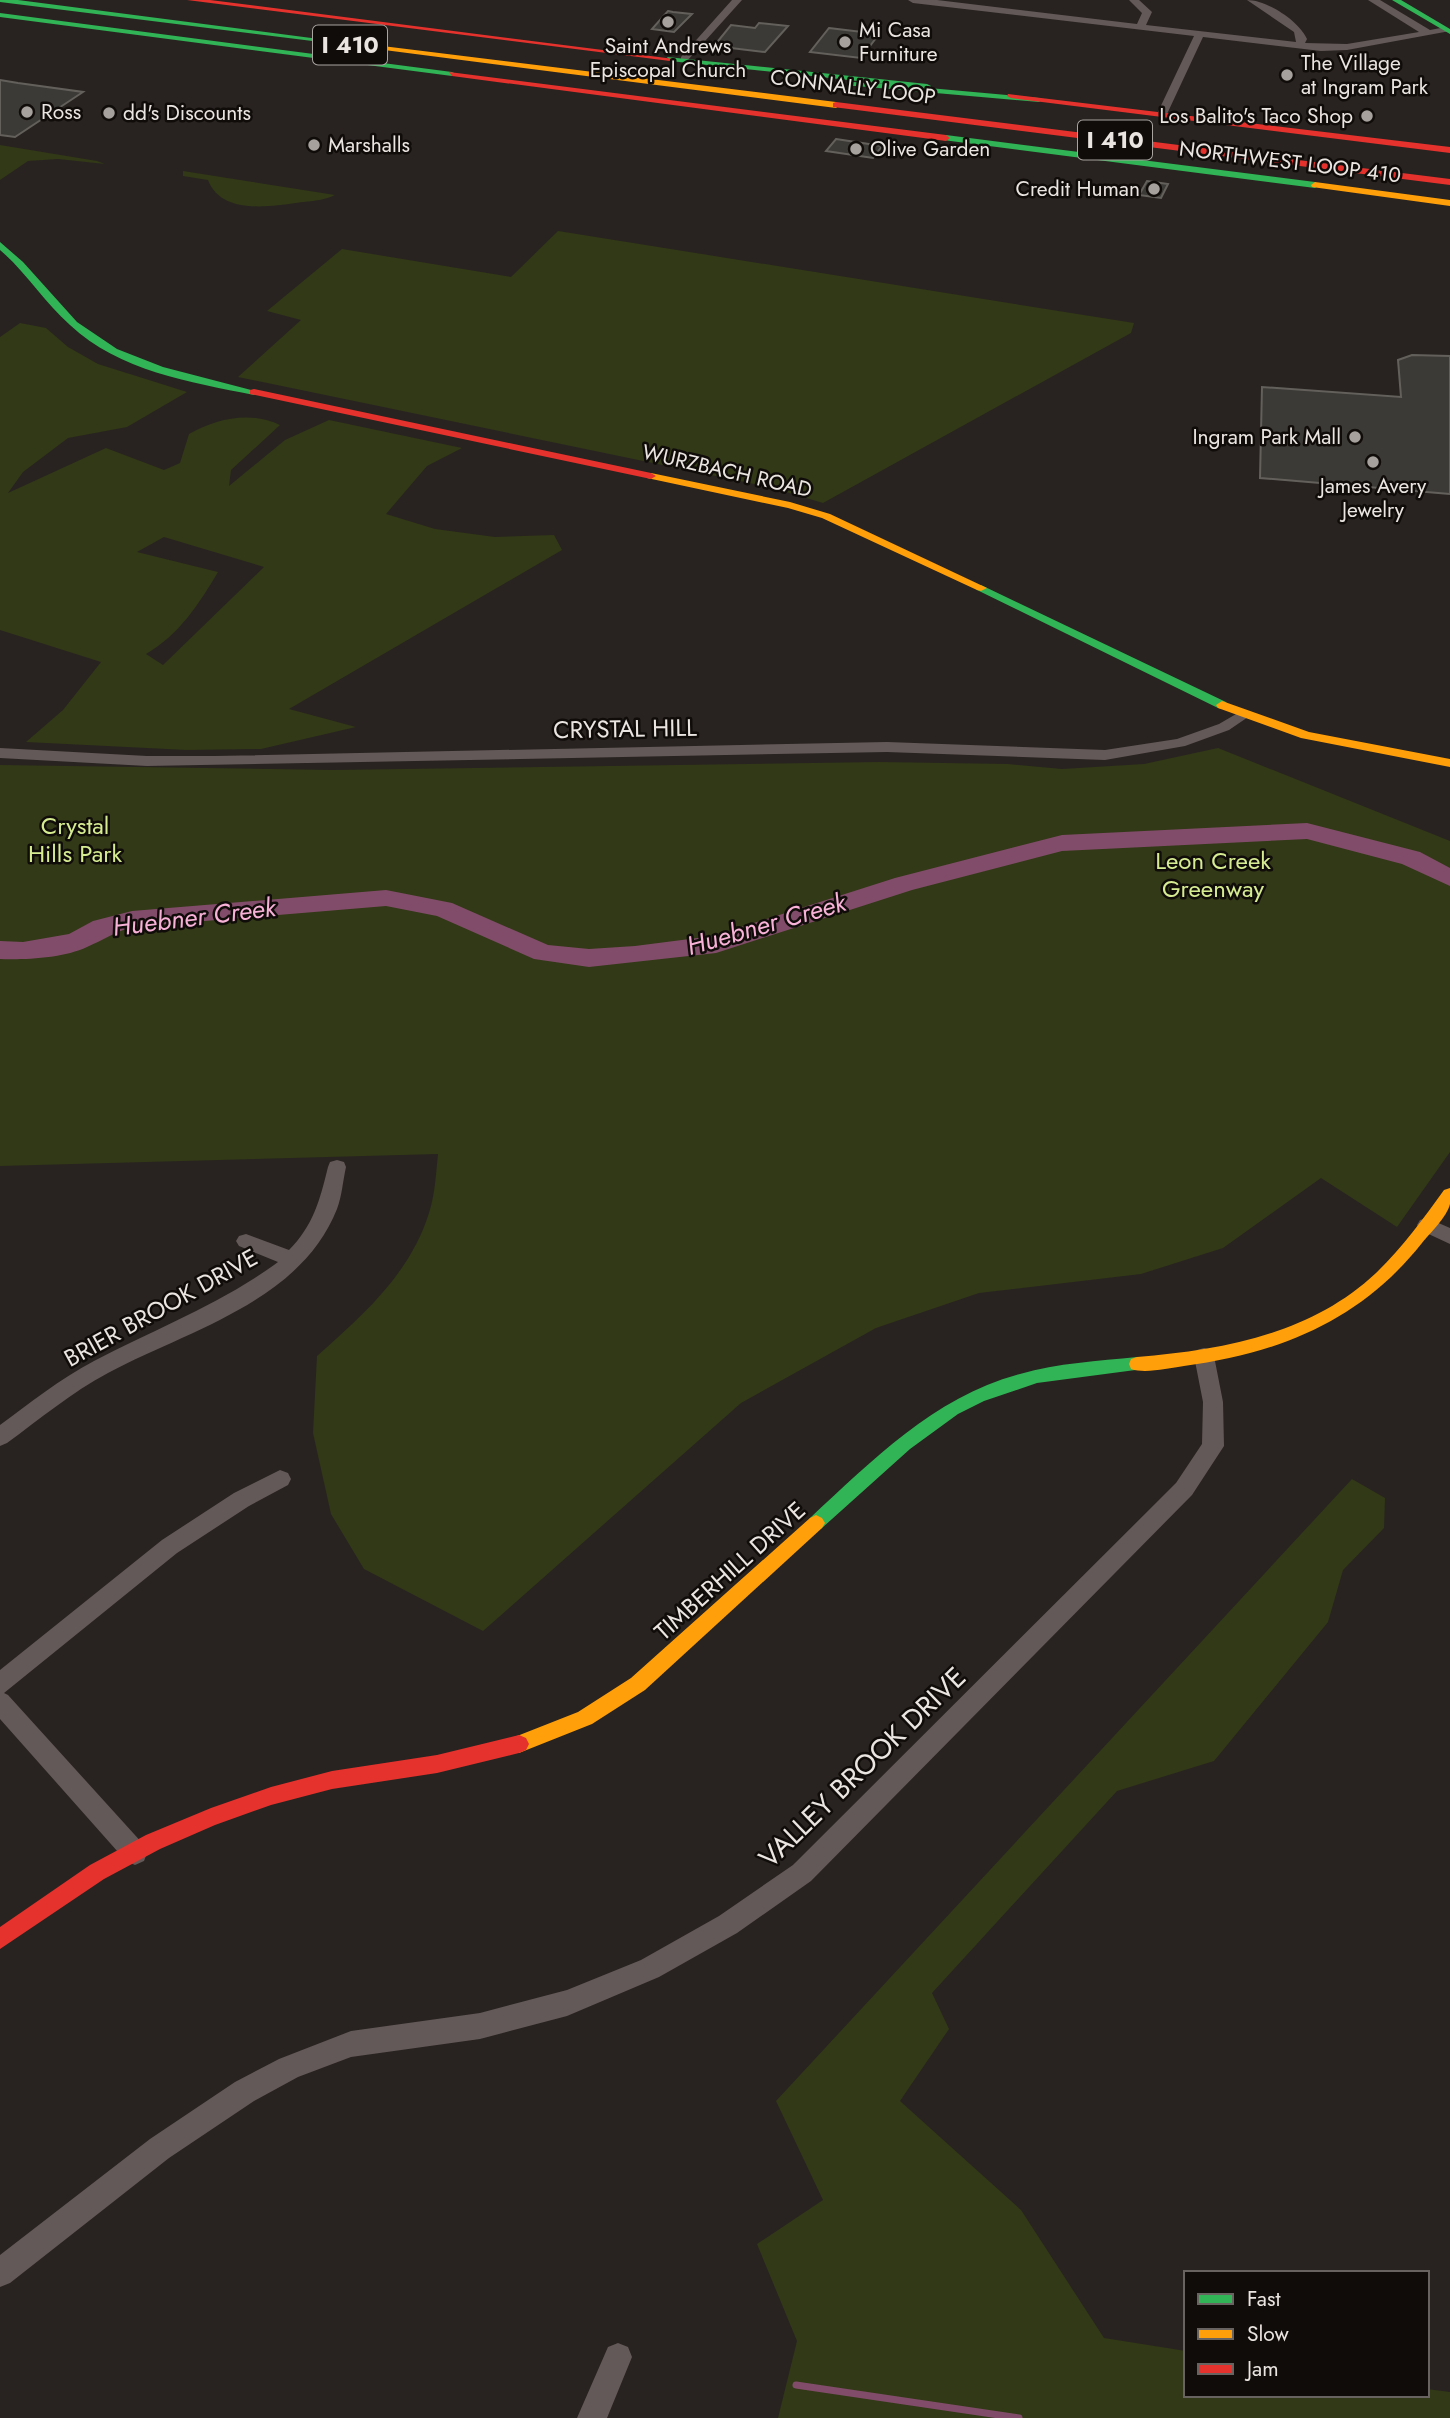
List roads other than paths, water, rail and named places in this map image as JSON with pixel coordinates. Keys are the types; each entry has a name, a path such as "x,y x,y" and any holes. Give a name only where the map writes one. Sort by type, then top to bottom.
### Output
{"main road":[{"name":"CONNALLY LOOP","path":"79,0 1450,171"},
{"name":"NORTHWEST LOOP 410","path":"191,0 1450,150"},
{"path":"1396,0 1448,31"},
{"name":"CONNALLY LOOP","path":"0,1 1450,184"},
{"name":"NORTHWEST LOOP 410","path":"0,15 1450,203"},
{"path":"456,47 550,52 912,90 1038,100"},
{"path":"701,89 726,98 1045,152"},
{"name":"WURZBACH ROAD","path":"0,245 17,258 76,326 110,349 141,363 214,383 755,496 826,516 893,545 1242,715 1336,743 1450,763"},
{"name":"TIMBERHILL DRIVE","path":"0,1939 71,1889 135,1853 228,1811 274,1795 335,1779 477,1756 587,1717 651,1674 900,1447 951,1409 1011,1382 1077,1368 1178,1362 1259,1345 1321,1319 1365,1292 1391,1269 1450,1194"}],"street":[{"path":"684,60 737,0"},
{"path":"913,0 1300,45 1347,47 1448,31"},
{"path":"1000,10 1006,0"},
{"path":"1134,0 1147,12 1142,26"},
{"path":"1252,0 1298,30 1302,39 1300,45"},
{"path":"1373,0 1428,33"},
{"path":"1162,114 1200,33"},
{"name":"CRYSTAL HILL","path":"0,753 147,761 887,747 1105,755 1180,743 1224,727 1242,715"},
{"name":"BRIER BROOK DRIVE","path":"0,1437 98,1368 244,1298 293,1260 325,1217 335,1186 337,1167"},
{"path":"1427,1225 1450,1237"},
{"path":"246,1241 293,1260"},
{"name":"VALLEY BROOK DRIVE","path":"0,2273 137,2167 250,2086 336,2048 481,2025 565,2003 622,1983 687,1952 759,1906 802,1873 1184,1489 1213,1446 1213,1402 1204,1356"},
{"path":"0,1684 176,1542 215,1514 280,1479"},
{"path":"0,1702 135,1853"},
{"path":"592,2418 618,2357"}],"waterway":[{"name":"Huebner Creek","path":"0,950 23,951 76,942 102,927 132,919 386,898 443,909 543,953 589,958 635,955 716,944 904,884 1062,843 1307,831 1411,858 1450,878"},
{"path":"796,2385 1019,2418"}],"place":[{"name":"Saint Andrews Episcopal Church","path":"668,22"},
{"name":"Mi Casa Furniture","path":"845,42"},
{"name":"The Village at Ingram Park","path":"1287,75"},
{"name":"Ross","path":"27,112"},
{"name":"dd's Discounts","path":"109,113"},
{"name":"Los Balito's Taco Shop","path":"1367,116"},
{"name":"Marshalls","path":"314,145"},
{"name":"Olive Garden","path":"856,149"},
{"name":"Credit Human","path":"1154,189"},
{"name":"Ingram Park Mall","path":"1355,437"},
{"name":"James Avery Jewelry","path":"1373,462"}],"park label":[{"name":"Crystal Hills Park","path":"75,840"},
{"name":"Leon Creek Greenway","path":"1213,875"}]}
